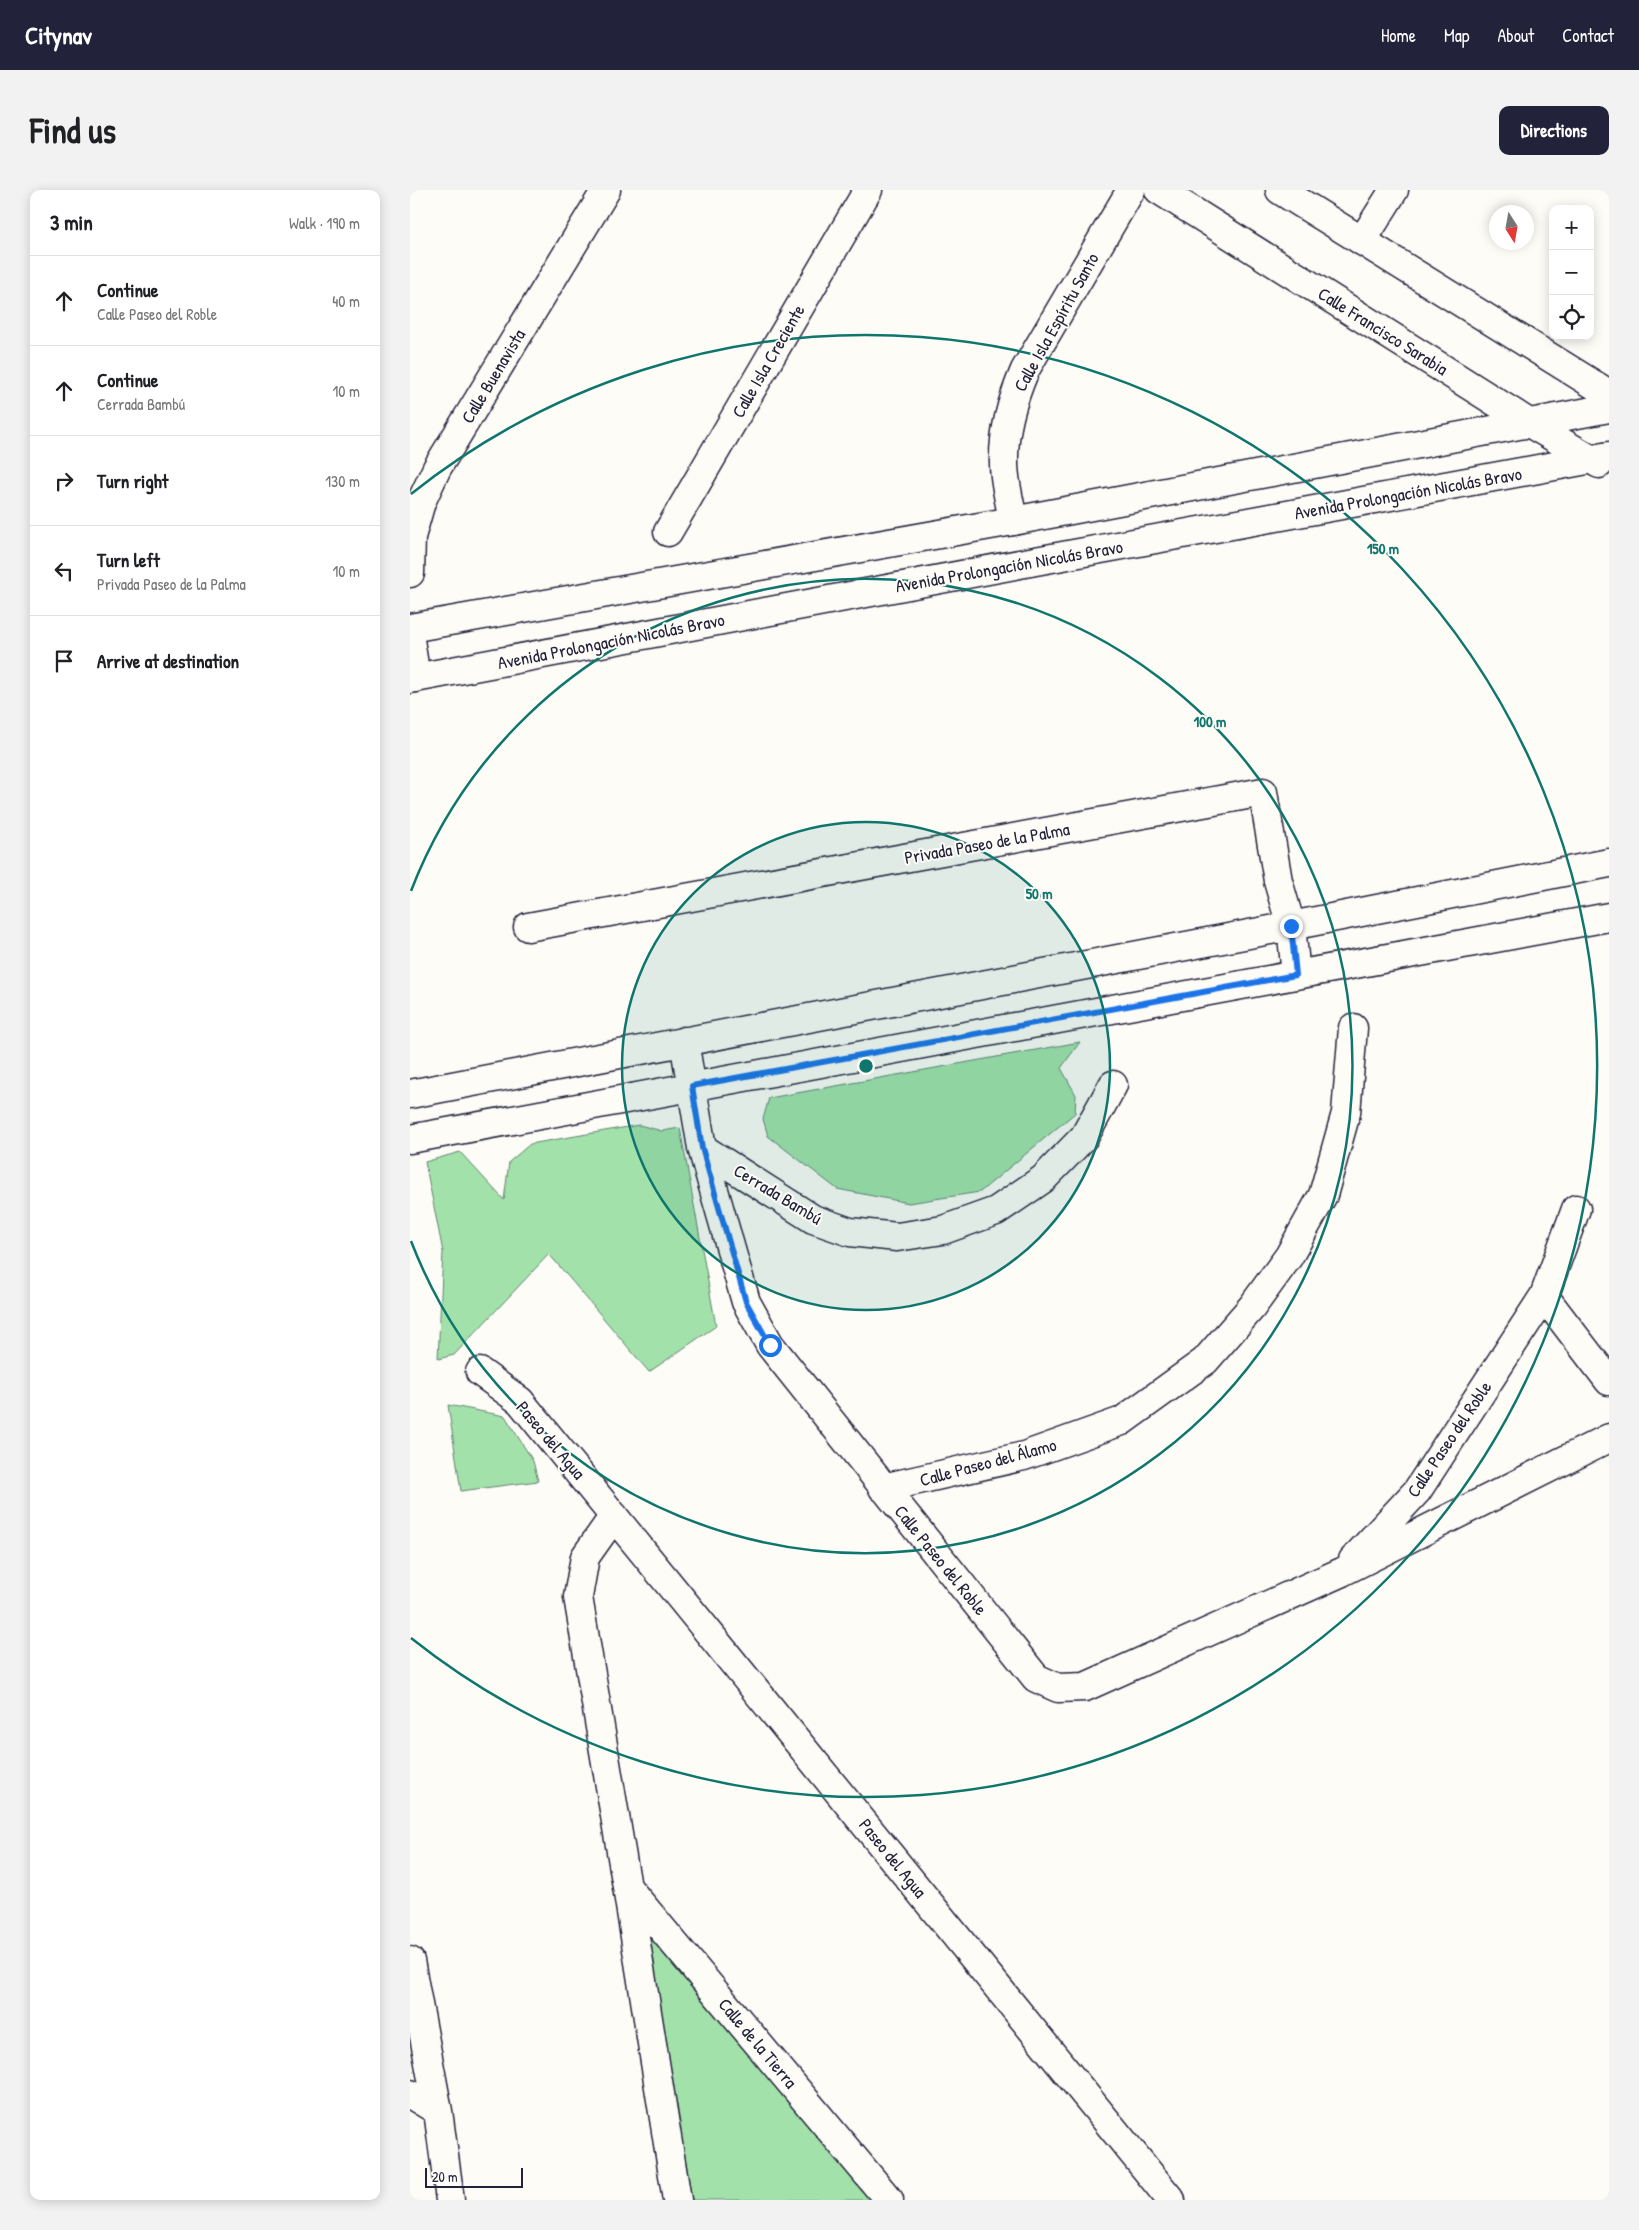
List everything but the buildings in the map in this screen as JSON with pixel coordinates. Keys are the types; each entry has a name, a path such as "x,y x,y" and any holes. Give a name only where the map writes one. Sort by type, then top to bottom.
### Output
{"street":[{"name":"Calle Buenavista","path":"410,573 411,537 421,502 437,468 606,190"},
{"name":"Calle Isla Creciente","path":"668,532 868,190"},
{"name":"Calle Isla Espíritu Santo","path":"1014,521 1004,465 1006,426 1014,396 1025,370 1131,190"},
{"name":"Calle Francisco Sarabia","path":"1159,190 1529,423 1603,462"},
{"path":"1280,190 1609,394"},
{"path":"1362,241 1394,190"},
{"path":"410,628 1014,521 1609,408"},
{"name":"Avenida Prolongación Nicolás Bravo","path":"413,678 1040,560 1603,462"},
{"path":"410,640 413,678"},
{"name":"Privada Paseo de la Palma","path":"528,928 1263,792 1278,881 1291,926 1296,975"},
{"path":"410,1094 1291,926 1609,863"},
{"path":"410,1138 1609,917"},
{"name":"Calle Paseo del Álamo","path":"883,1488 1024,1456 1122,1421 1205,1361 1252,1307 1289,1256 1322,1195 1346,1113 1353,1028"},
{"path":"684,1041 702,1148"},
{"name":"Cerrada Bambú","path":"702,1148 813,1219 850,1232 897,1237 943,1230 996,1211 1043,1179 1084,1137 1113,1085"},
{"name":"Calle Paseo del Roble","path":"702,1148 746,1302 770,1345 1036,1678 1058,1688 1085,1687 1342,1572 1609,1438"},
{"name":"Calle Paseo del Roble","path":"1342,1572 1417,1491 1544,1296 1576,1208"},
{"path":"1544,1296 1609,1381"},
{"name":"Paseo del Agua","path":"480,1372 520,1400 1171,2200"},
{"path":"614,1516 584,1557 578,1597 627,1886 677,2200"},
{"name":"Calle de la Tierra","path":"627,1886 889,2200"},
{"path":"410,1960 438,2111 450,2200"},
{"path":"410,2094 438,2111"}],"green space":[{"path":"1080,1042 1061,1068 1076,1095 1075,1113 980,1192 909,1203 837,1189 768,1136 763,1119 769,1098"},
{"path":"639,1125 662,1131 680,1128 716,1326 649,1372 549,1254 454,1355 438,1359 443,1252 425,1162 460,1152 504,1200 509,1162 530,1144"},
{"path":"448,1405 505,1416 533,1461 538,1481 461,1491"},
{"path":"646,1927 878,2200 692,2200"}],"route":[{"path":"770,1345 746,1302 702,1148 692,1086 1296,975 1291,926"}]}
